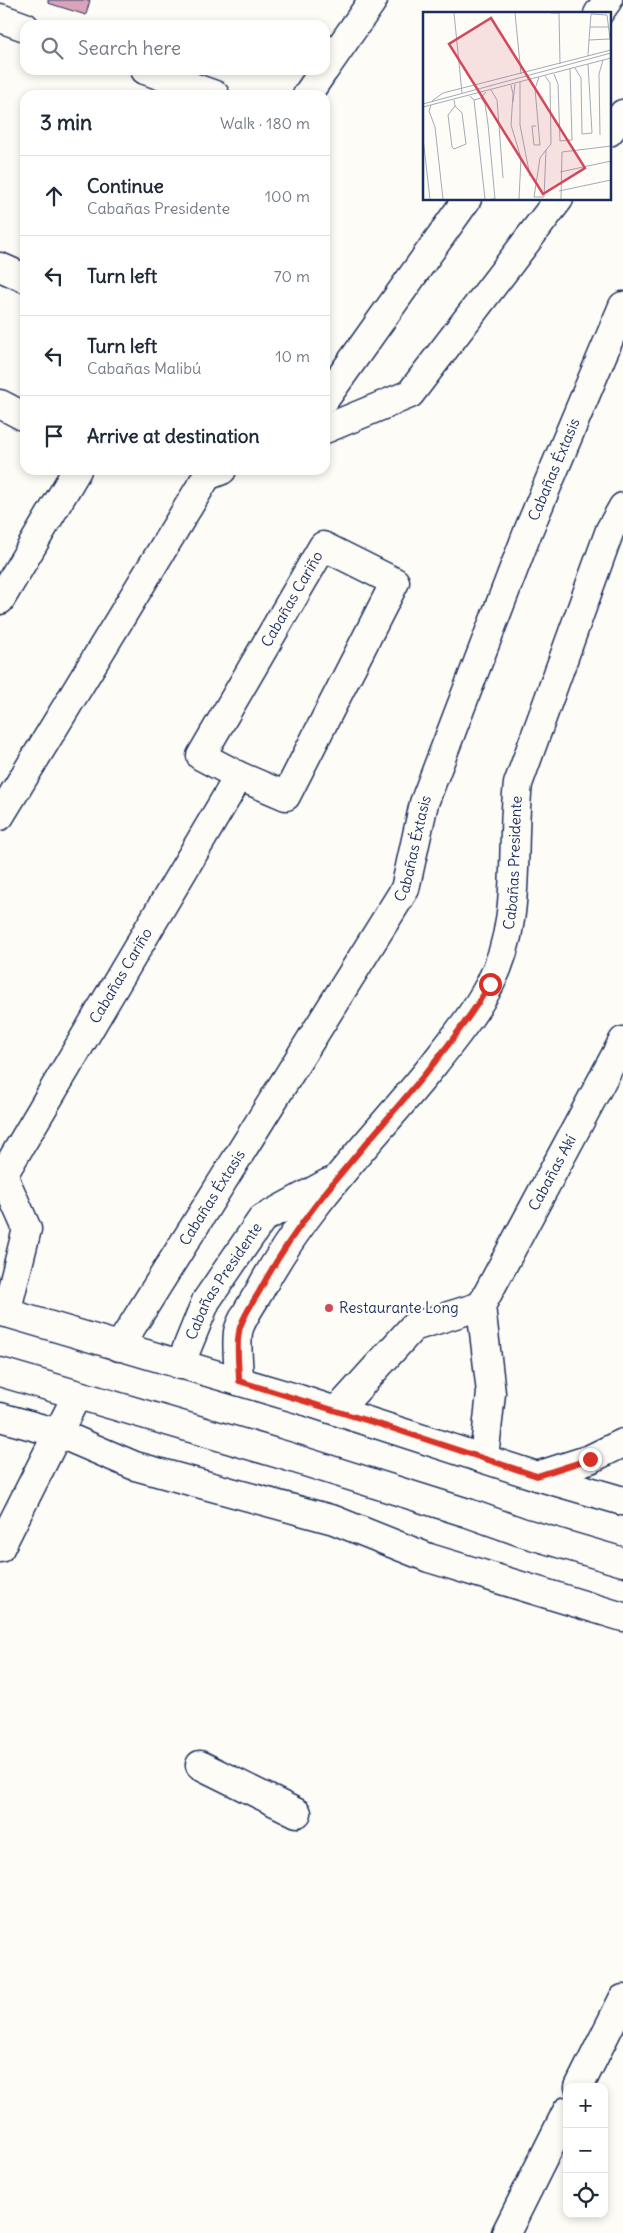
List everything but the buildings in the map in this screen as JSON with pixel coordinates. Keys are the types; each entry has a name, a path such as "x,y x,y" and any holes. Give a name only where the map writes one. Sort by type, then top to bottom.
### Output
{"street":[{"path":"330,62 373,0"},
{"path":"599,12 608,0"},
{"path":"0,18 20,25"},
{"path":"159,75 201,90"},
{"path":"310,90 321,75"},
{"path":"610,131 623,114"},
{"path":"330,392 466,200"},
{"path":"330,427 410,394 558,200"},
{"path":"0,267 20,276"},
{"name":"Cabañas Éxtasis","path":"119,1347 405,889 427,794 528,529 623,306"},
{"path":"0,404 20,414"},
{"path":"0,600 74,475"},
{"path":"0,816 207,476 210,475"},
{"name":"Cabañas Presidente","path":"239,1381 238,1330 270,1271 334,1180 410,1094 460,1031 490,984 504,955 512,910 515,877 514,827 518,784 610,530 623,507"},
{"name":"Cabañas Cariño","path":"323,546 395,582 286,796 238,776 201,756 323,546"},
{"name":"Cabañas Cariño","path":"27,1229 2,1176 238,776"},
{"name":"Cabañas Akí","path":"481,1306 623,1040"},
{"name":"Cabañas Presidente","path":"180,1365 206,1301 262,1219 334,1180"},
{"path":"0,1221 27,1229 3,1312 338,1411 537,1476 623,1501"},
{"path":"338,1411 413,1327 481,1306 491,1393 484,1458"},
{"path":"0,1372 283,1455 468,1513 521,1532 623,1562"},
{"path":"0,1548 77,1395"},
{"path":"0,1417 58,1433 135,1466 334,1520 430,1558 623,1617"},
{"path":"537,1476 590,1459 623,1443"},
{"path":"200,1765 297,1813"},
{"path":"581,2083 623,1999"},
{"path":"506,2233 563,2119"}],"place":[{"name":"Restaurante Long","path":"329,1308"}],"route":[{"path":"490,984 460,1031 410,1094 334,1180 270,1271 238,1330 239,1381 537,1476 590,1459"}]}
